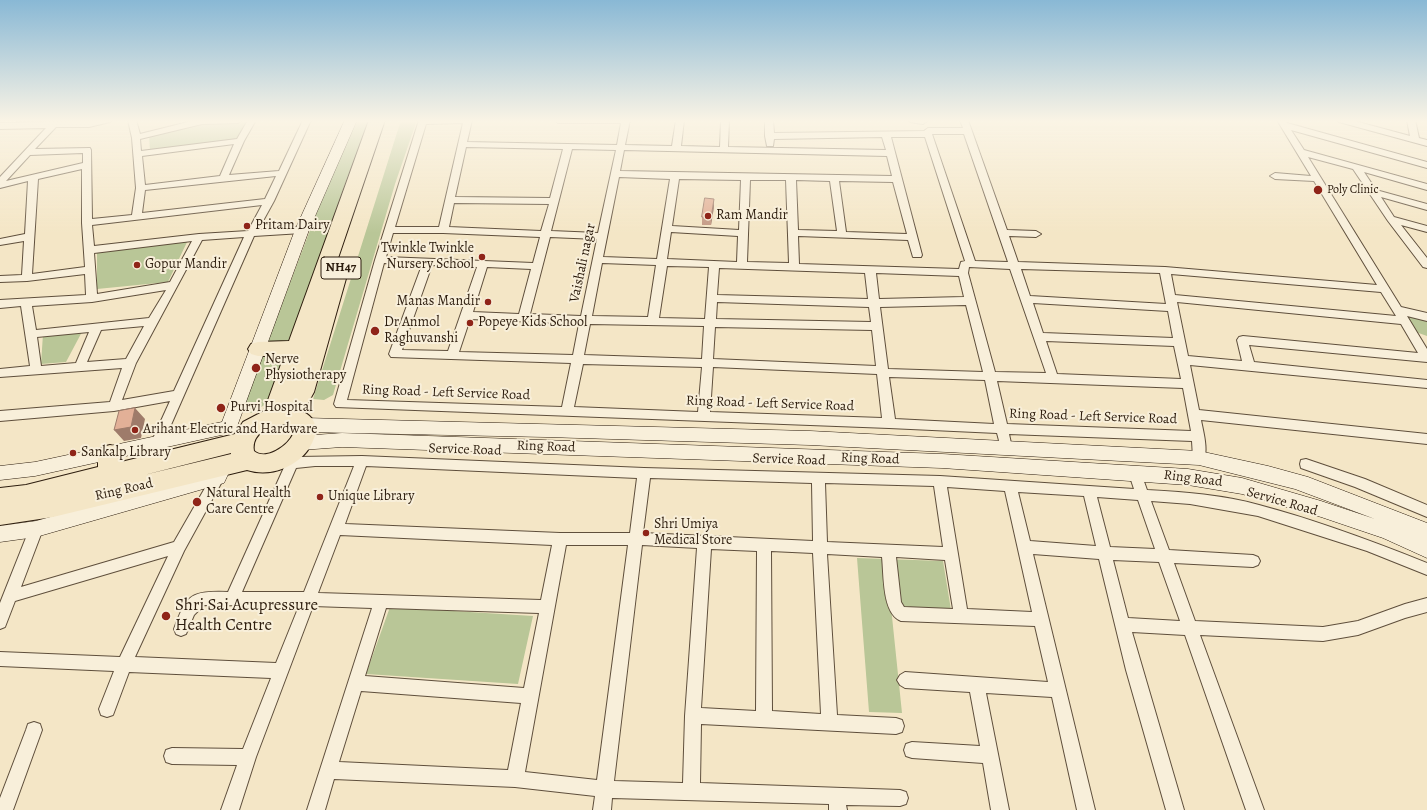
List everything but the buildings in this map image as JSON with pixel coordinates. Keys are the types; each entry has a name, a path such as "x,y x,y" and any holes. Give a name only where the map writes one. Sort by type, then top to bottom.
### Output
{"highway":[{"path":"292,436 262,421 252,428 245,450 253,462 268,463 283,458 292,436 298,348 364,158"},
{"name":"NH47","path":"292,436 303,392 336,280 377,158"},
{"path":"258,349 298,348"},
{"name":"Ring Road","path":"0,498 26,495 110,464 245,450"},
{"name":"Ring Road","path":"0,516 53,507 220,472 245,450"}],"main road":[{"path":"0,473 110,464 157,443 228,427 302,230 334,158"},
{"name":"Ring Road","path":"292,436 546,430 802,438 1199,458 1249,469 1308,485 1427,532"},
{"name":"Ring Road","path":"292,436 342,440 919,460 1188,477 1242,486 1321,509 1389,532 1427,549"},
{"path":"0,534 36,529 220,472"}],"street":[{"path":"0,183 23,158"},
{"path":"87,158 88,223 92,298"},
{"path":"137,216 142,188 138,158"},
{"path":"223,178 232,158"},
{"path":"157,443 251,233 269,201 289,158"},
{"path":"411,158 380,260 537,266"},
{"path":"443,230 459,158"},
{"path":"524,317 565,158"},
{"name":"Vaishali nagar","path":"567,412 584,320 599,260 619,158"},
{"path":"892,158 917,255"},
{"path":"936,158 971,263"},
{"path":"977,158 1053,378"},
{"path":"1305,158 1427,358"},
{"path":"1322,158 1427,186"},
{"path":"1403,158 1427,165"},
{"path":"0,183 33,178 87,165"},
{"path":"1356,167 1391,218 1427,265"},
{"path":"142,188 223,178 282,173"},
{"path":"616,174 897,179"},
{"path":"653,321 675,176"},
{"path":"1275,176 1318,179"},
{"path":"742,265 746,177"},
{"path":"27,278 28,237 33,178"},
{"path":"791,178 794,267"},
{"path":"834,178 842,235"},
{"path":"1373,192 1427,207"},
{"path":"450,200 554,201"},
{"path":"88,223 269,201"},
{"path":"1391,218 1427,229"},
{"path":"667,229 743,233"},
{"path":"89,250 199,237 302,230"},
{"path":"389,230 443,230 603,236"},
{"path":"792,233 912,237"},
{"path":"1004,233 1036,234"},
{"path":"0,242 28,237"},
{"path":"114,406 130,364 199,237"},
{"path":"1416,250 1427,253"},
{"name":"Ring Road - Left Service Road","path":"380,260 340,404 889,423 1003,429 1198,436"},
{"path":"599,260 963,273"},
{"path":"428,262 395,354 707,363 1188,384"},
{"path":"704,417 714,264"},
{"path":"1006,448 990,376 969,301 963,273 965,264 1165,270 1385,290"},
{"path":"452,356 483,265"},
{"path":"870,269 877,326 886,372 889,423"},
{"path":"0,279 27,278 90,270"},
{"path":"1165,270 1198,436 1199,458"},
{"path":"0,304 92,298 174,285"},
{"path":"712,298 874,303 969,301"},
{"path":"1025,299 1171,303 1405,322"},
{"path":"26,302 36,369"},
{"path":"1398,310 1427,317"},
{"path":"465,315 584,320 877,326"},
{"path":"31,334 152,321"},
{"path":"80,366 96,327"},
{"path":"1412,334 1427,339"},
{"path":"1039,337 1179,342"},
{"path":"1249,366 1243,340 1427,358"},
{"path":"1183,360 1427,384"},
{"path":"0,373 36,369 130,364"},
{"path":"0,416 114,406 179,395"},
{"path":"1193,414 1427,439"},
{"path":"232,598 292,436"},
{"name":"Service Road","path":"292,436 315,461 362,461 644,472 940,481 1190,498 1258,510 1370,546 1427,569"},
{"path":"230,810 248,757 362,461"},
{"path":"1306,464 1360,483 1427,511"},
{"path":"107,709 124,666 178,547 220,472"},
{"path":"602,810 644,472"},
{"path":"1135,474 1255,810"},
{"path":"818,477 829,722"},
{"path":"940,481 961,616"},
{"path":"1010,486 1086,810"},
{"path":"1089,491 1106,553 1134,670 1175,810"},
{"path":"0,622 36,529"},
{"path":"336,529 560,539 636,539 952,554"},
{"path":"515,779 560,539"},
{"path":"691,791 693,716 704,543"},
{"path":"764,545 764,719"},
{"path":"6,604 178,547"},
{"path":"1025,547 1253,561"},
{"path":"888,551 894,602 896,610 901,614 1041,619"},
{"path":"181,628 190,607 194,602 204,598 309,599 547,607"},
{"path":"316,810 381,601"},
{"path":"1123,625 1323,634 1358,628 1427,604"},
{"path":"0,659 124,666 281,671"},
{"path":"905,680 1058,690"},
{"path":"356,684 530,696"},
{"path":"977,685 1000,810"},
{"path":"693,716 896,726"},
{"path":"4,810 34,730"},
{"path":"912,750 990,754"},
{"path":"172,756 248,757"},
{"path":"329,770 515,779 605,789 691,791 838,803 900,798"}],"green space":[{"path":"338,158 356,158 347,178 269,402 252,413 241,412"},
{"path":"389,158 404,158 333,395 324,400 313,399"},
{"path":"188,240 168,282 97,289 97,250"},
{"path":"1406,314 1427,319 1427,336 1413,331"},
{"path":"83,330 66,362 41,364 43,334"},
{"path":"857,558 943,561 951,610 891,607 902,713 869,712"},
{"path":"390,607 533,616 518,684 366,674"}],"place":[{"name":"Poly Clinic","path":"1318,190"},
{"name":"Ram Mandir","path":"708,216"},
{"name":"Pritam Dairy","path":"247,226"},
{"name":"Twinkle Twinkle Nursery School","path":"482,257"},
{"name":"Gopur Mandir","path":"137,265"},
{"name":"Manas Mandir","path":"488,302"},
{"name":"Popeye Kids School","path":"470,323"},
{"name":"Dr Anmol Raghuvanshi","path":"375,331"},
{"name":"Nerve Physiotherapy","path":"256,368"},
{"name":"Purvi Hospital","path":"221,408"},
{"name":"Arihant Electric and Hardware","path":"135,430"},
{"name":"Sankalp Library","path":"73,453"},
{"name":"Unique Library","path":"320,497"},
{"name":"Natural Health Care Centre","path":"197,502"},
{"name":"Shri Umiya Medical Store","path":"646,533"},
{"name":"Shri Sai Acupressure Health Centre","path":"166,616"}]}
